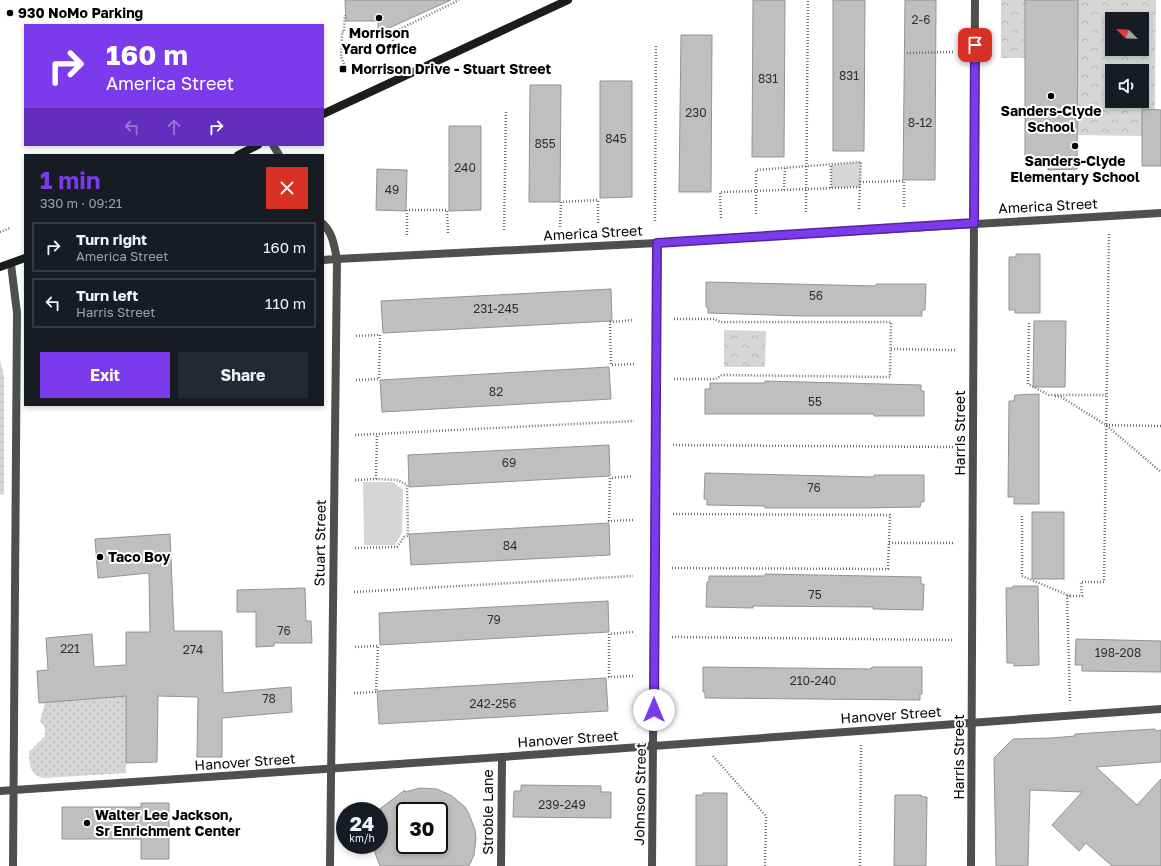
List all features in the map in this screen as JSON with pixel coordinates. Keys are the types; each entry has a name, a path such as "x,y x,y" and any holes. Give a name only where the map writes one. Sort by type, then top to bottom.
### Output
{"main road":[{"path":"324,114 568,0"},
{"path":"240,154 256,146"},
{"path":"0,267 24,258"}],"street":[{"name":"Harris Street","path":"971,866 975,0"},
{"name":"America Street","path":"324,260 657,243 1161,213"},
{"name":"Stuart Street","path":"324,225 328,229 333,241 337,259 330,866"},
{"name":"Johnson Street","path":"652,866 657,243"},
{"path":"11,264 17,314 13,866"},
{"name":"Hanover Street","path":"0,791 502,757 1161,709"},
{"name":"Stroble Lane","path":"501,866 502,757"}],"path":[{"path":"393,41 390,34 459,0"},
{"path":"806,212 808,0"},
{"path":"344,64 341,57 342,32 344,32 345,15"},
{"path":"655,221 656,46"},
{"path":"908,53 955,52"},
{"path":"504,230 506,110"},
{"path":"756,216 756,170 861,162 860,209"},
{"path":"831,165 831,188"},
{"path":"784,190 785,168"},
{"path":"860,182 904,181 904,206"},
{"path":"721,218 720,192 860,187"},
{"path":"560,227 561,202 598,200 598,225"},
{"path":"407,235 407,210 447,210 448,233"},
{"path":"0,232 10,228"},
{"path":"1070,701 1067,596 1082,596 1081,582 1104,582 1108,233"},
{"path":"674,319 715,319 720,322 891,322 890,377 722,375 716,378 674,379"},
{"path":"634,320 610,322 610,365 634,364"},
{"path":"1029,323 1028,384 1049,395 1062,397 1106,425 1161,472"},
{"path":"356,336 380,335 379,379 356,380"},
{"path":"890,349 956,350"},
{"path":"1049,395 1106,395"},
{"path":"355,435 634,421"},
{"path":"1106,425 1161,426"},
{"path":"376,479 377,434"},
{"path":"673,445 955,447"},
{"path":"633,520 609,521 610,478 634,476"},
{"path":"355,480 398,480 407,485 408,536 404,536 397,547 355,548"},
{"path":"672,568 888,569 890,515 673,514"},
{"path":"1022,516 1022,576 1072,596"},
{"path":"888,543 955,543"},
{"path":"354,592 633,576"},
{"path":"633,632 609,634 609,677 633,676"},
{"path":"672,637 954,640"},
{"path":"354,647 378,646 376,692 354,693"},
{"path":"860,866 861,744"},
{"path":"713,756 766,816 765,866"}],"green space":[{"path":"1001,0 1025,0 1025,58 1001,58"},
{"path":"1078,0 1156,0 1155,109 1142,110 1142,136 1077,135"},
{"path":"861,162 860,187 831,188 831,165"},
{"path":"724,330 766,331 765,367 724,367"},
{"path":"0,360 4,376 4,494 0,495"},
{"path":"363,482 393,482 403,490 402,533 395,545 364,545"},
{"path":"126,696 126,773 44,778 39,777 33,772 29,761 29,752 45,736 45,728 40,721 45,702"}],"building":[{"name":"Morrison Yard Office","path":"345,0 451,0 378,33 378,21 346,21"},
{"path":"753,0 785,0 784,157 752,157"},
{"path":"833,0 865,0 864,151 833,151"},
{"path":"905,0 936,0 935,180 903,180"},
{"name":"Sanders-Clyde School","path":"1025,0 1078,0 1077,169 1048,170 1049,158 1025,158"},
{"path":"681,35 712,35 711,192 679,192"},
{"path":"600,81 632,81 632,197 600,198"},
{"path":"530,85 561,85 560,202 529,202"},
{"name":"Sanders-Clyde School","path":"1142,109 1161,110 1161,166 1142,166"},
{"path":"449,126 481,126 481,210 449,211"},
{"path":"377,169 407,170 406,211 376,210"},
{"path":"1016,254 1040,254 1040,313 1015,313 1015,310 1009,310 1009,257 1016,257"},
{"path":"706,282 876,286 876,284 926,284 925,310 922,310 922,316 803,316 708,313 708,307 706,307"},
{"path":"611,289 612,321 383,333 381,301"},
{"path":"1034,321 1066,321 1065,387 1033,387"},
{"path":"609,367 611,399 382,412 380,380"},
{"path":"765,381 921,385 921,391 924,391 924,416 874,416 874,414 705,414 705,389 710,389 710,383 765,383"},
{"path":"1039,394 1039,504 1014,504 1014,497 1008,497 1009,401 1014,401 1015,395"},
{"path":"609,445 610,476 409,487 408,455"},
{"path":"705,473 874,477 874,475 924,475 924,502 921,502 920,507 863,508 765,508 765,506 707,505 707,499 704,499"},
{"path":"1032,512 1064,512 1064,579 1032,579"},
{"path":"609,523 610,555 411,565 409,534"},
{"path":"170,534 174,631 222,631 223,693 291,687 292,712 222,718 222,757 197,757 198,697 158,696 157,762 126,763 126,696 39,703 37,671 48,670 46,638 92,634 94,667 126,665 126,632 150,632 149,573 98,578 95,539"},
{"path":"765,574 921,577 921,584 924,584 923,610 873,609 873,607 706,607 707,582 709,582 709,576 765,576"},
{"path":"1013,586 1038,586 1039,665 1014,666 1014,663 1007,663 1006,588 1013,588"},
{"path":"305,588 306,621 311,621 312,643 274,643 274,646 256,647 256,612 237,612 237,590"},
{"path":"608,601 609,632 380,645 379,613"},
{"path":"1076,639 1161,641 1161,672 1082,671 1082,665 1075,665"},
{"path":"703,667 871,669 872,667 922,667 922,694 920,694 920,700 705,698 705,692 703,692"},
{"path":"606,678 608,711 379,724 377,691"},
{"path":"1155,729 1155,731 1161,730 1161,762 1096,767 1137,805 1161,779 1161,866 1112,866 1086,843 1079,851 1052,825 1082,792 1030,790 1028,866 996,866 994,758 1013,739 1051,738 1075,736 1075,734"},
{"path":"521,785 601,786 601,792 611,792 611,818 513,817 514,791 521,791"},
{"path":"420,788 437,789 452,796 465,807 475,830 476,838 474,855 469,866 380,866 375,854 388,854 388,803 405,790 405,792"},
{"path":"703,793 727,793 727,866 696,866 696,795 703,795"},
{"path":"895,795 921,795 922,797 927,797 926,866 894,866"},
{"path":"141,803 169,803 169,859 141,859 141,839 62,839 62,807 141,807"}],"place":[{"name":"930 NoMo Parking","path":"10,13"},
{"name":"Morrison Yard Office","path":"379,18"},
{"name":"Morrison Drive - Stuart Street","path":"343,69"},
{"name":"Sanders-Clyde School","path":"1051,96"},
{"name":"Sanders-Clyde Elementary School","path":"1075,146"},
{"name":"Taco Boy","path":"100,557"},
{"name":"Walter Lee Jackson, Sr Enrichment Center","path":"87,823"}],"route":[{"path":"654,710 657,243 974,223 975,45"}]}
